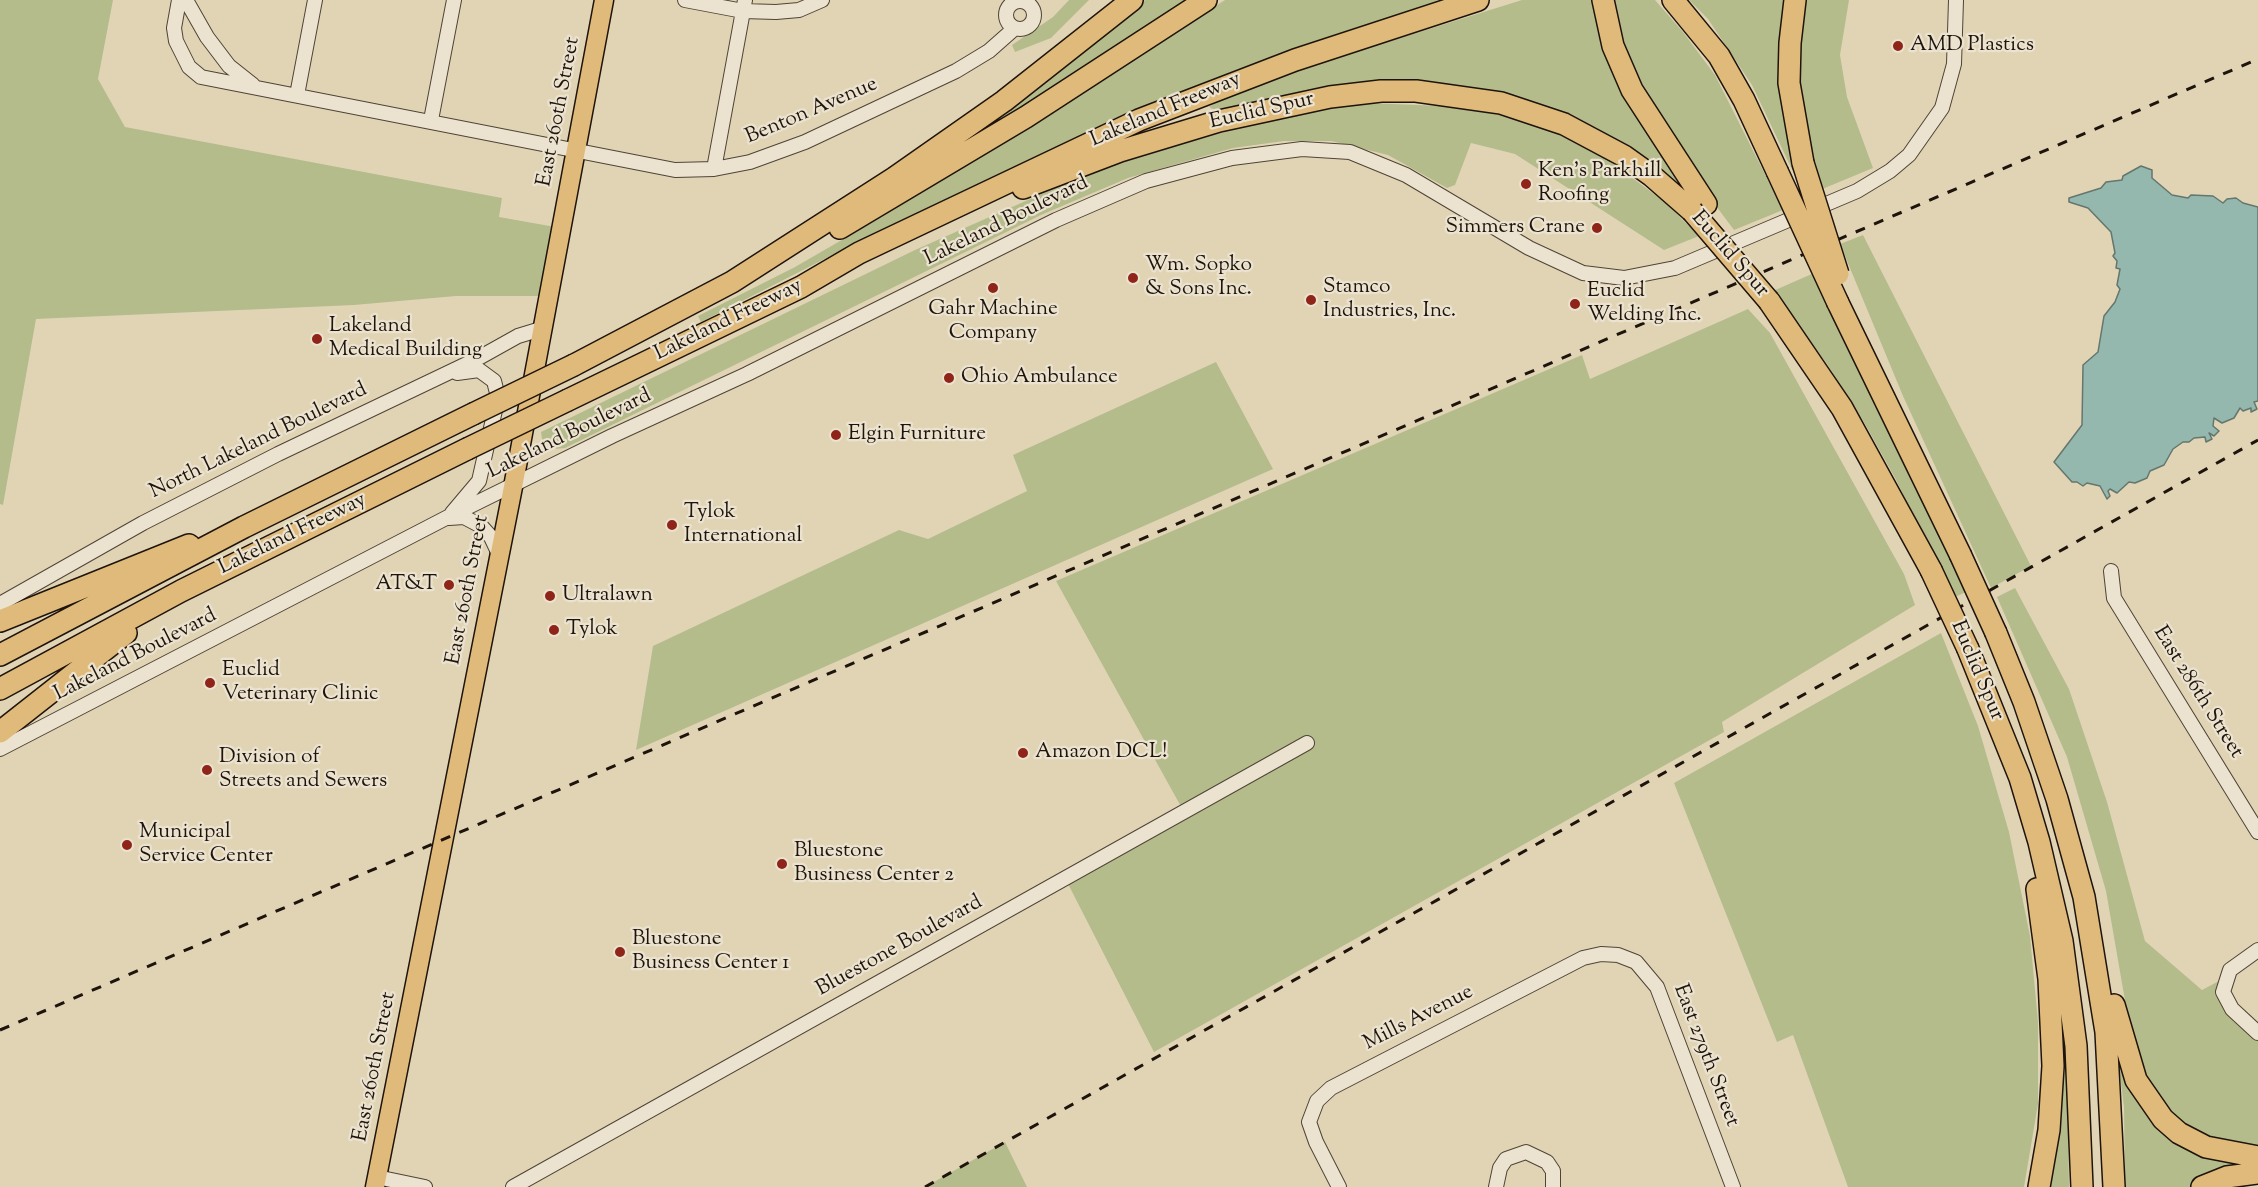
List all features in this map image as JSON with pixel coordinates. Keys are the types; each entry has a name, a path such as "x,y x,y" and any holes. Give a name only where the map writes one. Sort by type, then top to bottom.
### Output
{"highway":[{"name":"Lakeland Freeway","path":"0,656 243,527 573,365 732,282 949,141 1132,0"},
{"path":"732,282 786,258 942,169 1084,81 1206,0"},
{"name":"Lakeland Freeway","path":"0,689 181,591 801,287 859,253 1139,120 1295,60 1478,0"},
{"path":"1673,0 1719,56 1744,100 1842,300"},
{"path":"1795,0 1790,43 1789,83 1803,163 1842,300"},
{"path":"1603,1 1615,53 1632,90 1699,208"},
{"name":"Euclid Spur","path":"801,287 863,262 987,203 1120,151 1194,128 1272,108 1330,97 1381,91 1416,91 1468,96 1516,107 1549,118 1624,156 1699,208 1748,263 1769,301 1854,428 1931,570 1968,649 2008,747 2039,842 2062,941 2079,1078 2082,1187"},
{"name":"Euclid Spur","path":"1842,300 1996,633 2017,682 2057,799 2091,930 2106,1032 2114,1187"},
{"path":"0,621 156,556 243,527"},
{"path":"0,732 181,591"},
{"path":"2008,747 2018,812 2040,906 2050,989 2053,1087 2048,1140 2039,1187"},
{"path":"2091,930 2131,1068 2155,1110 2170,1127 2196,1143 2217,1151 2258,1157"},
{"path":"2202,1187 2226,1177 2258,1173"}],"main road":[{"name":"East 260th Street","path":"376,1182 513,487 604,0"}],"street":[{"name":"Benton Avenue","path":"179,0 174,28 182,56 189,67 201,77 431,120 675,170 714,169 750,162 805,142 956,71 988,51 1015,28"},
{"name":"Benton Avenue","path":"186,0 207,37 229,66 255,86"},
{"path":"297,95 315,0"},
{"path":"431,120 454,0"},
{"path":"685,0 799,10 822,0"},
{"name":"Lakeland Boulevard","path":"0,749 446,518 513,487 612,436 747,374 1056,220 1146,181 1232,158 1302,149 1350,152 1406,175 1529,248 1583,273 1624,278 1675,268 1857,191 1890,171 1910,155 1942,108 1954,64 1956,0"},
{"path":"714,169 744,6"},
{"name":"North Lakeland Boulevard","path":"0,604 142,523 278,454 446,374 518,336 542,329"},
{"path":"446,374 479,370 494,381 498,397 479,481 446,518"},
{"path":"446,518 464,517 481,526 491,537 499,554"},
{"name":"East 286th Street","path":"2110,571 2114,598 2258,832"},
{"name":"Bluestone Boulevard","path":"513,1187 1307,743"},
{"path":"2258,950 2230,970 2223,992 2232,1010 2258,1033"},
{"name":"East 279th Street","path":"1583,958 1618,955 1636,962 1657,987 1733,1187"},
{"name":"Mills Avenue","path":"1339,1187 1316,1142 1309,1122 1317,1101 1331,1088 1583,958"},
{"path":"1496,1187 1500,1168 1506,1159 1526,1152 1547,1162 1553,1171 1553,1187"},
{"path":"376,1182 425,1187"}],"green space":[{"path":"0,0 113,0 98,79 125,127 502,198 499,217 561,228 548,296 456,296 354,305 36,319 3,505 0,504"},
{"path":"1069,0 1089,0 1051,38 1015,52 1012,45 1053,17"},
{"path":"1145,0 1189,0 967,142 964,138"},
{"path":"1225,0 1460,0 1030,160 850,246 701,322 698,316 795,267 885,215"},
{"path":"1522,0 1594,0 1697,204 1489,92 1215,110 1209,107 1226,97 1269,79"},
{"path":"1610,0 1655,0 1683,32 1715,75 1783,210 1734,230 1710,198 1619,52"},
{"path":"1689,0 1790,0 1804,195 1752,85 1708,19"},
{"path":"1803,0 1849,0 1840,55 1847,97 1873,168 1820,190 1798,98 1798,42"},
{"path":"1366,103 1470,107 1542,127 1599,153 1666,203 1699,236 1664,250 1515,154 1471,143 1455,185 1447,188 1388,155 1331,141 1284,141 1233,148 1128,178 1041,215 565,448 555,449 542,439 541,432 915,250 1082,176 1165,148 1287,115"},
{"path":"1863,235 2031,566 1991,588 1903,396 1840,244"},
{"path":"1814,273 1862,378 1966,592 1955,597 1865,424 1827,364 1773,291"},
{"path":"1748,309 1770,333 1904,574 1915,605 1722,722 1724,732 1154,1052 1065,878 1184,812 1056,581 1582,355 1590,379"},
{"path":"1216,362 1273,469 636,750 653,646 899,530 928,539 1027,491 1013,455"},
{"path":"2015,588 2069,689 2107,802 2145,941 2202,990 2219,981 2242,1026 2258,1040 2258,1151 2189,1133 2149,1091 2132,1041 2106,891 2067,757 1997,597"},
{"path":"1941,633 1978,726 2009,832 2030,936 2038,1022 2038,1104 2024,1187 1848,1187 1793,1035 1777,1042 1674,783"},
{"path":"2060,1020 2067,1078 2069,1187 2043,1187"},
{"path":"2119,1068 2124,1069 2153,1118 2258,1162 2194,1187 2125,1187 2124,1107"},
{"path":"1005,1142 1027,1187 925,1187"}],"water":[{"path":"2141,166 2152,170 2152,178 2172,195 2188,198 2191,195 2213,196 2223,203 2227,199 2236,198 2243,203 2258,207 2258,401 2254,402 2257,409 2251,412 2251,408 2243,411 2240,408 2234,418 2222,423 2214,418 2213,426 2219,431 2214,436 2209,433 2212,439 2206,442 2205,437 2194,438 2189,442 2183,442 2173,449 2164,465 2150,471 2147,478 2135,483 2129,482 2117,493 2110,489 2108,491 2110,496 2107,499 2100,486 2087,483 2083,486 2072,482 2054,462 2082,425 2083,365 2098,352 2104,316 2115,302 2120,289 2117,285 2120,269 2116,268 2117,261 2113,256 2115,253 2111,232 2088,208 2069,202 2069,198 2101,188 2106,182 2122,180 2123,176"}],"railway":[{"path":"0,1030 2258,59"},
{"path":"925,1187 2258,440"}],"place":[{"name":"AMD Plastics","path":"1898,46"},
{"name":"Ken's Parkhill Roofing","path":"1526,184"},
{"name":"Simmers Crane","path":"1597,228"},
{"name":"Wm. Sopko & Sons Inc.","path":"1133,278"},
{"name":"Gahr Machine Company","path":"993,288"},
{"name":"Stamco Industries, Inc.","path":"1311,300"},
{"name":"Euclid Welding Inc.","path":"1575,304"},
{"name":"Lakeland Medical Building","path":"317,339"},
{"name":"Ohio Ambulance","path":"949,378"},
{"name":"Elgin Furniture","path":"836,435"},
{"name":"Tylok International","path":"672,525"},
{"name":"AT&T","path":"449,585"},
{"name":"Ultralawn","path":"550,596"},
{"name":"Tylok","path":"554,630"},
{"name":"Euclid Veterinary Clinic","path":"210,683"},
{"name":"Amazon DCL!","path":"1023,753"},
{"name":"Division of Streets and Sewers","path":"207,770"},
{"name":"Municipal Service Center","path":"127,845"},
{"name":"Bluestone Business Center 2","path":"782,864"},
{"name":"Bluestone Business Center 1","path":"620,952"}]}
